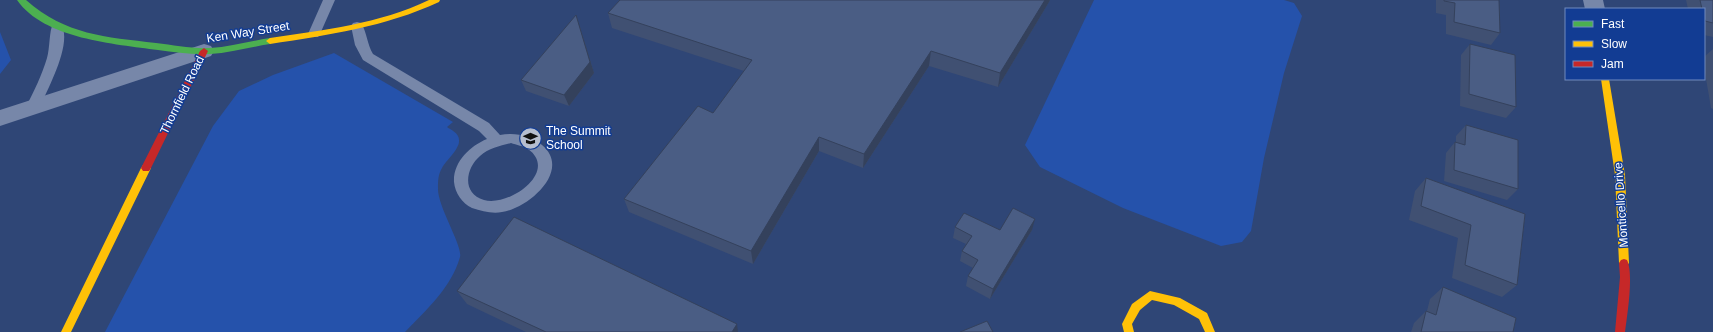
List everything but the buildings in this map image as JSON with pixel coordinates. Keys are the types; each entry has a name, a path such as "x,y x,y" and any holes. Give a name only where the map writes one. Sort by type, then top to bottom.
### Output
{"street":[{"name":"Ken Way Street","path":"21,0 28,9 57,27 108,40 204,51 314,34 390,19 414,11 436,0"},
{"name":"Thornfield Road","path":"0,118 204,51"},
{"name":"Thornfield Road","path":"66,332 204,51"},
{"name":"Monticello Drive","path":"1605,80 1620,175 1625,277 1620,332"},
{"path":"1129,332 1127,324 1136,307 1150,295 1176,300 1202,316 1210,332"}],"lane":[{"path":"314,34 329,0"},
{"path":"357,26 361,45 368,57 484,127 497,141"},
{"path":"33,107 56,52 58,40 57,27"},
{"path":"511,138 524,140 535,145 543,153 546,163 544,175 538,186 527,196 513,203 498,206 485,206 473,202 465,194 461,185 461,174 465,164 473,154 484,146 497,141 511,138"}],"shaded area":[{"path":"1094,0 1284,0 1294,3 1302,16 1284,73 1264,158 1251,231 1242,242 1221,246 1123,208 1040,167 1025,145"},
{"path":"0,32 11,60 0,74"},
{"path":"334,53 453,122 447,127 458,135 459,143 441,171 438,178 438,188 441,205 458,244 460,257 451,279 437,298 405,332 105,332 213,126 239,91 273,75"}],"traffic: fast":[{"path":"21,0 35,13 66,30 116,42 182,50 210,51 270,41"}],"traffic: slow":[{"path":"270,41 334,31 397,17 436,0"},
{"path":"1605,80 1620,175 1624,263"},
{"path":"66,332 146,168"},
{"path":"1129,332 1127,324 1136,307 1150,295 1176,301 1203,316 1210,332"}],"traffic: jam":[{"path":"146,168 204,51"},
{"path":"1620,332 1625,277 1624,263"}],"place":[{"name":"The Summit School","path":"530,138"}]}
